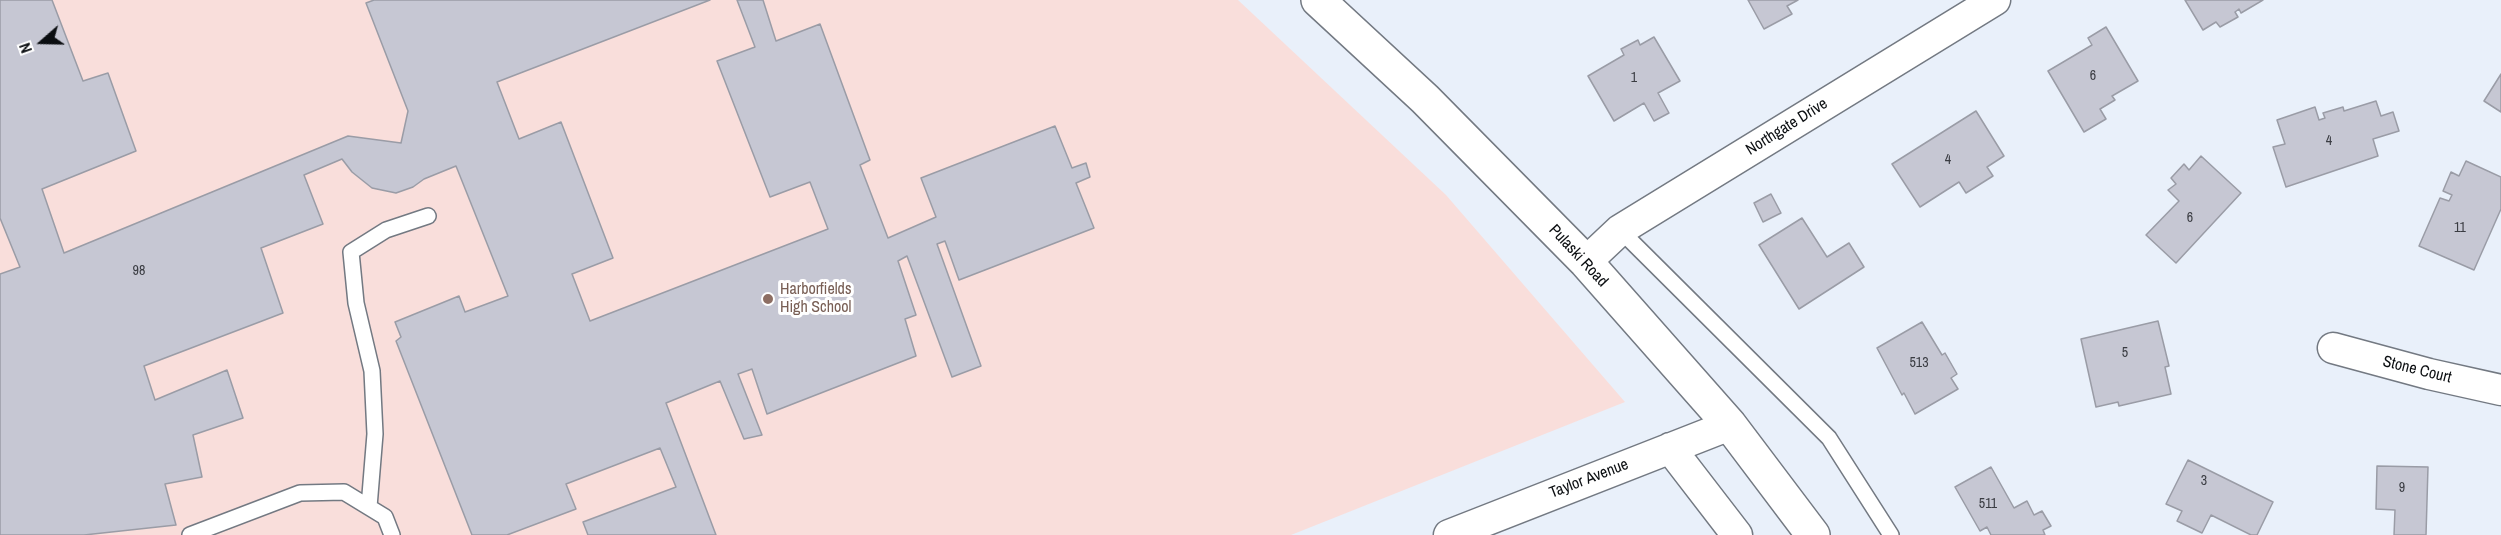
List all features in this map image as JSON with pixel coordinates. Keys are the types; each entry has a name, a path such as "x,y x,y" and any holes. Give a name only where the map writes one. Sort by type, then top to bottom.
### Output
{"main road":[{"name":"Pulaski Road","path":"1318,0 1425,99 1586,262 1730,425 1813,535"}],"street":[{"name":"Northgate Drive","path":"1586,262 1620,230 1995,0"},
{"name":"Stone Court","path":"2333,348 2429,374 2501,390"},
{"name":"Taylor Avenue","path":"1449,535 1730,425"},
{"path":"1670,448 1737,535"}],"lane":[{"path":"369,507 375,434 372,371 356,303 351,252 386,230 428,216"},
{"path":"1620,230 1829,438 1891,535"},
{"path":"190,535 300,493 344,492 385,517 392,535"}],"shaded area":[{"name":"Harborfields High School","path":"0,0 1238,0 1446,195 1625,402 1291,535 0,535"}],"building":[{"path":"0,0 52,0 83,81 108,73 136,151 42,189 64,253 348,136 401,143 408,111 366,3 374,0 710,0 497,82 519,139 561,122 613,258 572,274 590,321 828,229 810,182 770,197 717,61 755,47 737,0 763,0 776,41 820,24 870,160 860,165 888,238 936,217 921,178 1055,126 1072,168 1086,163 1090,177 1076,183 1094,228 959,280 945,241 937,244 981,366 952,377 907,256 898,261 916,315 905,319 916,356 767,414 752,369 738,374 762,435 744,439 720,381 666,403 716,535 588,535 583,522 676,487 660,448 566,484 576,509 507,535 472,535 396,341 401,337 395,322 459,296 465,312 508,296 456,166 396,193 372,188 352,172 342,159 304,175 323,224 261,248 283,313 144,366 155,400 227,370 243,418 193,435 202,477 165,484 176,525 84,535 0,535 0,274 20,267 0,218"},
{"path":"1748,0 1798,0 1787,6 1792,14 1764,29"},
{"path":"2185,0 2263,0 2241,13 2239,9 2235,12 2238,17 2220,27 2216,22 2203,30"},
{"path":"2106,27 2138,81 2112,96 2115,100 2100,109 2106,119 2084,132 2048,71 2092,45 2088,38"},
{"path":"1654,37 1680,81 1658,93 1669,113 1654,121 1644,103 1614,121 1588,76 1624,55 1621,49 1638,40 1640,45"},
{"path":"2501,74 2501,112 2484,101"},
{"path":"2376,101 2381,116 2393,112 2399,131 2373,139 2378,156 2286,187 2273,147 2285,144 2277,120 2315,107 2319,120 2325,118 2323,113 2343,107 2344,111"},
{"path":"1976,111 2004,156 1987,167 1993,176 1966,193 1959,182 1920,207 1892,164"},
{"path":"2201,156 2241,193 2176,263 2146,235 2179,201 2168,190 2176,184 2171,178 2184,164 2189,170"},
{"path":"2466,161 2501,177 2501,209 2474,270 2419,246 2440,198 2449,201 2452,195 2443,191 2451,172 2459,176"},
{"path":"1771,194 1781,213 1763,222 1754,203"},
{"path":"1802,218 1827,257 1849,243 1864,267 1799,309 1759,245"},
{"path":"2158,321 2169,366 2165,367 2171,394 2119,406 2118,402 2096,407 2081,339"},
{"path":"1922,322 1942,355 1945,353 1957,374 1951,378 1958,389 1915,414 1877,348"},
{"path":"2188,460 2273,502 2257,535 2251,535 2211,515 2202,533 2177,521 2182,511 2166,504"},
{"path":"2377,466 2428,467 2426,535 2394,535 2395,510 2376,509"},
{"path":"1991,467 2014,508 2027,501 2034,515 2042,511 2051,526 2043,530 2045,535 1991,535 1987,527 1980,531 1955,487"}],"place":[{"name":"Harborfields High School","path":"768,299"}]}
